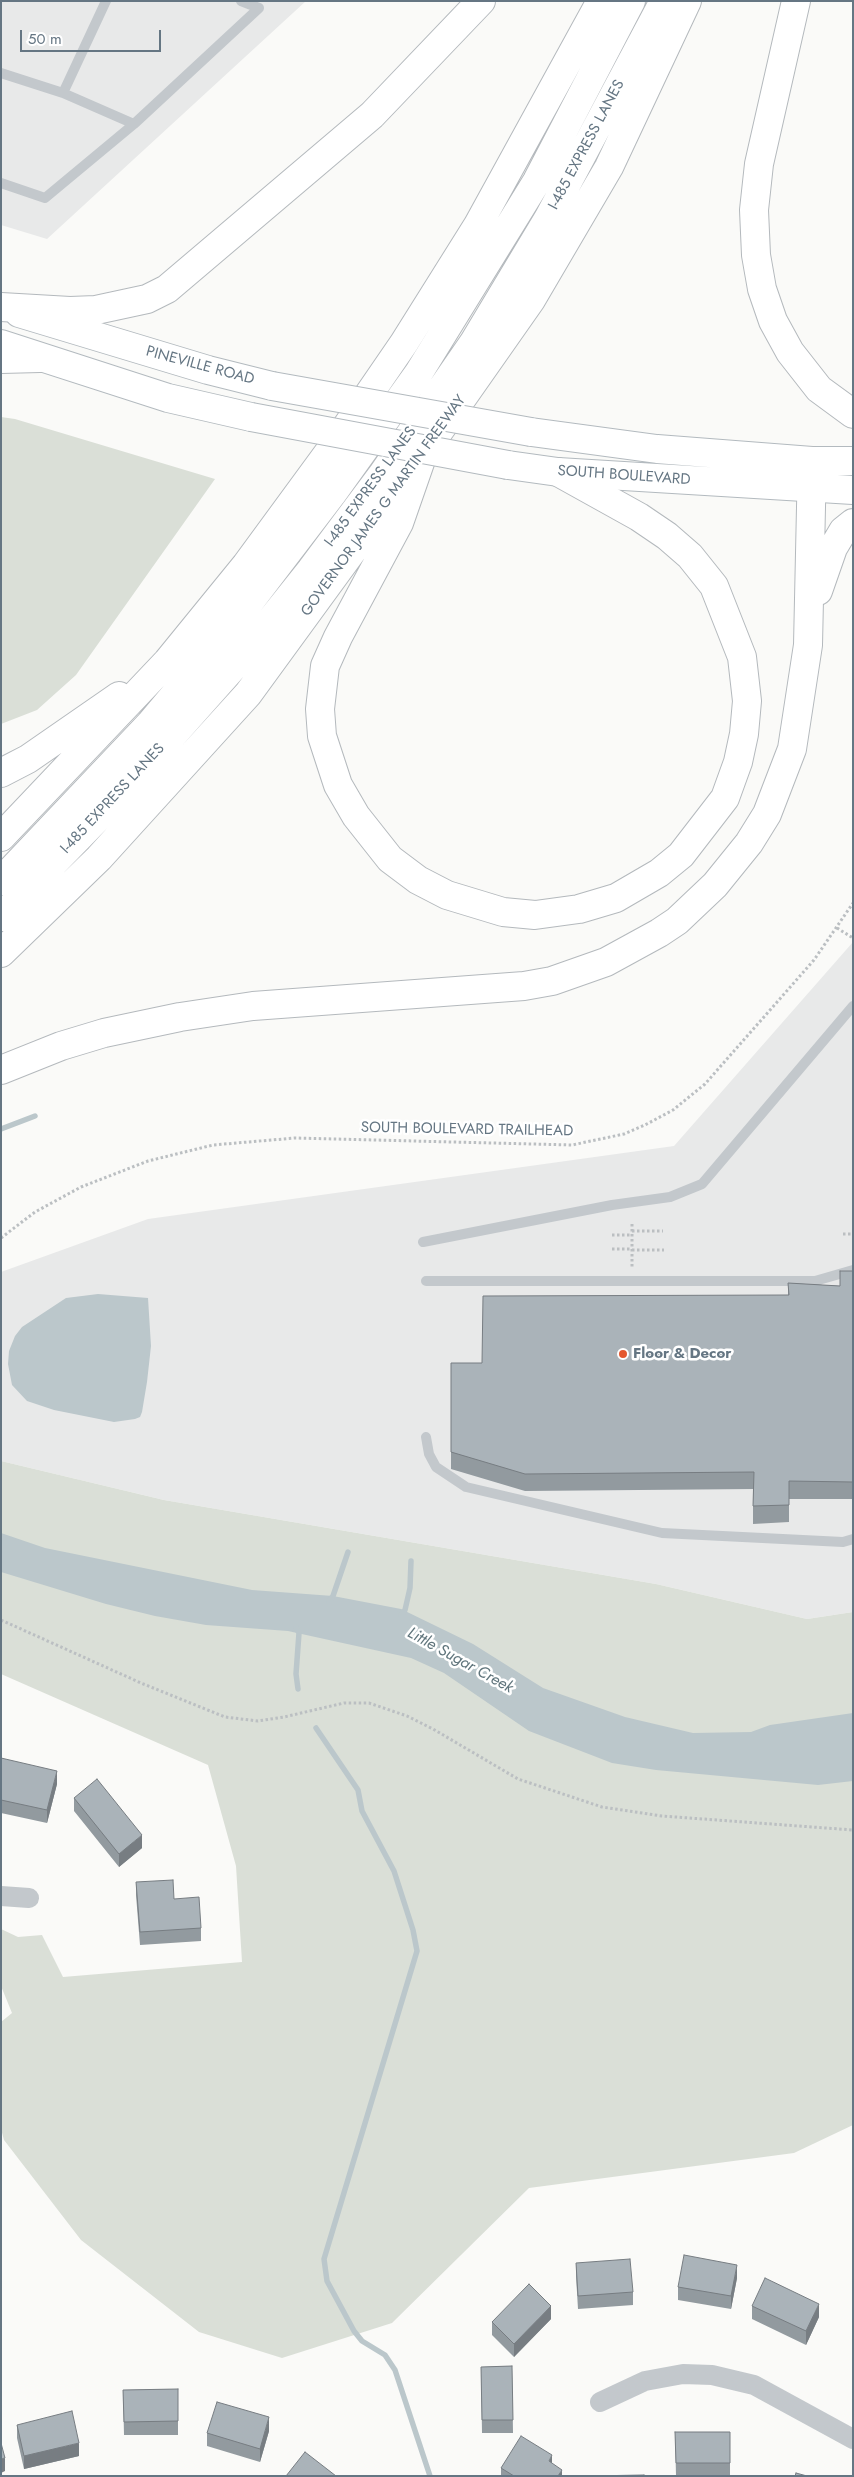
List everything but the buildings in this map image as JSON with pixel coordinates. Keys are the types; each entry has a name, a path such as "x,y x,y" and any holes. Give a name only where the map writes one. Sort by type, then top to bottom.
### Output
{"main road":[{"path":"1,307 70,311 96,310 147,299 167,289 372,115 481,1"},
{"path":"1,837 167,662 252,557 334,445 404,343 478,225 601,1"},
{"name":"I-485 EXPRESS LANES","path":"1,881 150,724 218,642 332,494 418,374 537,180 631,1"},
{"name":"I-485 EXPRESS LANES","path":"1,917 116,799 235,665 311,570 382,475 474,342 548,219 664,1"},
{"name":"GOVERNOR JAMES G MARTIN FREEWAY","path":"1,953 100,858 248,694 423,454 531,300 609,167 687,1"},
{"path":"796,1 759,164 754,210 756,255 762,289 773,321 790,352 820,389 853,414"},
{"name":"PINEVILLE ROAD","path":"1,307 208,370 272,386 403,409"},
{"path":"1,344 40,358"},
{"path":"1,359 40,358"},
{"name":"SOUTH BOULEVARD","path":"40,358 168,398 251,417 508,465 558,472 853,490"},
{"name":"SOUTH BOULEVARD","path":"403,409 531,432 657,449 812,461 853,462"},
{"path":"423,454 399,523 338,637 325,666 320,702 322,736 338,785 356,816 390,859 418,880 447,895 502,912 535,915 580,909 616,898 659,873 681,855 724,798 738,762 744,734 747,701 742,657 714,586 690,556 668,536 639,517 558,472"},
{"path":"1,1070 61,1046 104,1033 180,1017 252,1006 524,986 552,981 606,962 659,934 715,885 749,843 767,814 792,749 806,664 812,461"},
{"path":"808,624 826,562 843,531 853,523"},
{"path":"1,773 28,759 167,662"}],"street":[{"path":"1,1896 29,1898"},
{"path":"600,2402 645,2382 683,2374 712,2375 754,2386 853,2439"}],"lane":[{"path":"63,93 106,1"},
{"path":"1,183 45,198 134,124 259,8 241,1"},
{"path":"1,73 63,93 134,124"},
{"path":"423,1242 612,1205 670,1197 702,1184 853,1006"},
{"path":"426,1281 815,1281 853,1270"},
{"path":"426,1437 429,1454 436,1467 466,1487 662,1533 843,1542 853,1539"}],"path":[{"name":"SOUTH BOULEVARD TRAILHEAD","path":"1,1238 35,1212 81,1187 148,1161 213,1145 295,1138 572,1145 624,1134 658,1118 705,1084 814,960 853,903"},
{"path":"837,928 853,938"},
{"path":"632,1224 632,1280"},
{"path":"612,1235 663,1231"},
{"path":"843,1234 853,1234"},
{"path":"612,1249 664,1250"},
{"path":"1,1620 225,1717 258,1721 344,1703 369,1703 389,1709 433,1729 518,1778 602,1807 662,1816 853,1830"}],"shaded area":[{"path":"1,1 306,1 47,239 1,225"},
{"path":"1,417 15,419 215,479 76,675 37,710 1,724"},
{"path":"853,942 853,1612 807,1619 656,1584 164,1500 1,1461 1,1272 148,1219 674,1146"},
{"path":"1,1461 164,1500 656,1584 807,1619 853,1612 853,2125 794,2153 529,2188 392,2323 282,2358 199,2332 81,2240 4,2140 1,2129 1,2022 12,2013 1,1986 1,1929 18,1937 42,1935 63,1977 242,1962 236,1866 208,1765 1,1674"}],"water":[{"path":"98,1294 148,1298 151,1346 142,1412 140,1417 135,1419 114,1422 54,1410 27,1401 12,1385 8,1364 9,1351 15,1336 22,1327 66,1298"},
{"name":"Little Sugar Creek","path":"1,1533 45,1548 252,1590 333,1596 401,1609 473,1644 543,1688 625,1717 693,1733 751,1732 770,1725 853,1713 853,1781 818,1785 656,1770 612,1763 529,1731 444,1673 411,1658 288,1631 206,1625 155,1616 106,1604 1,1572"}],"waterway":[{"path":"1,1129 35,1116"},
{"path":"329,1601 333,1596 348,1552"},
{"path":"401,1615 405,1610 410,1588 411,1561"},
{"path":"296,1627 299,1633 296,1674 298,1689"},
{"path":"316,1728 358,1790 362,1811 394,1871 413,1930 417,1951 324,2259 327,2281 354,2331 362,2341 385,2355 395,2370 430,2476"}],"place":[{"name":"Floor & Decor","path":"623,1354"}]}
